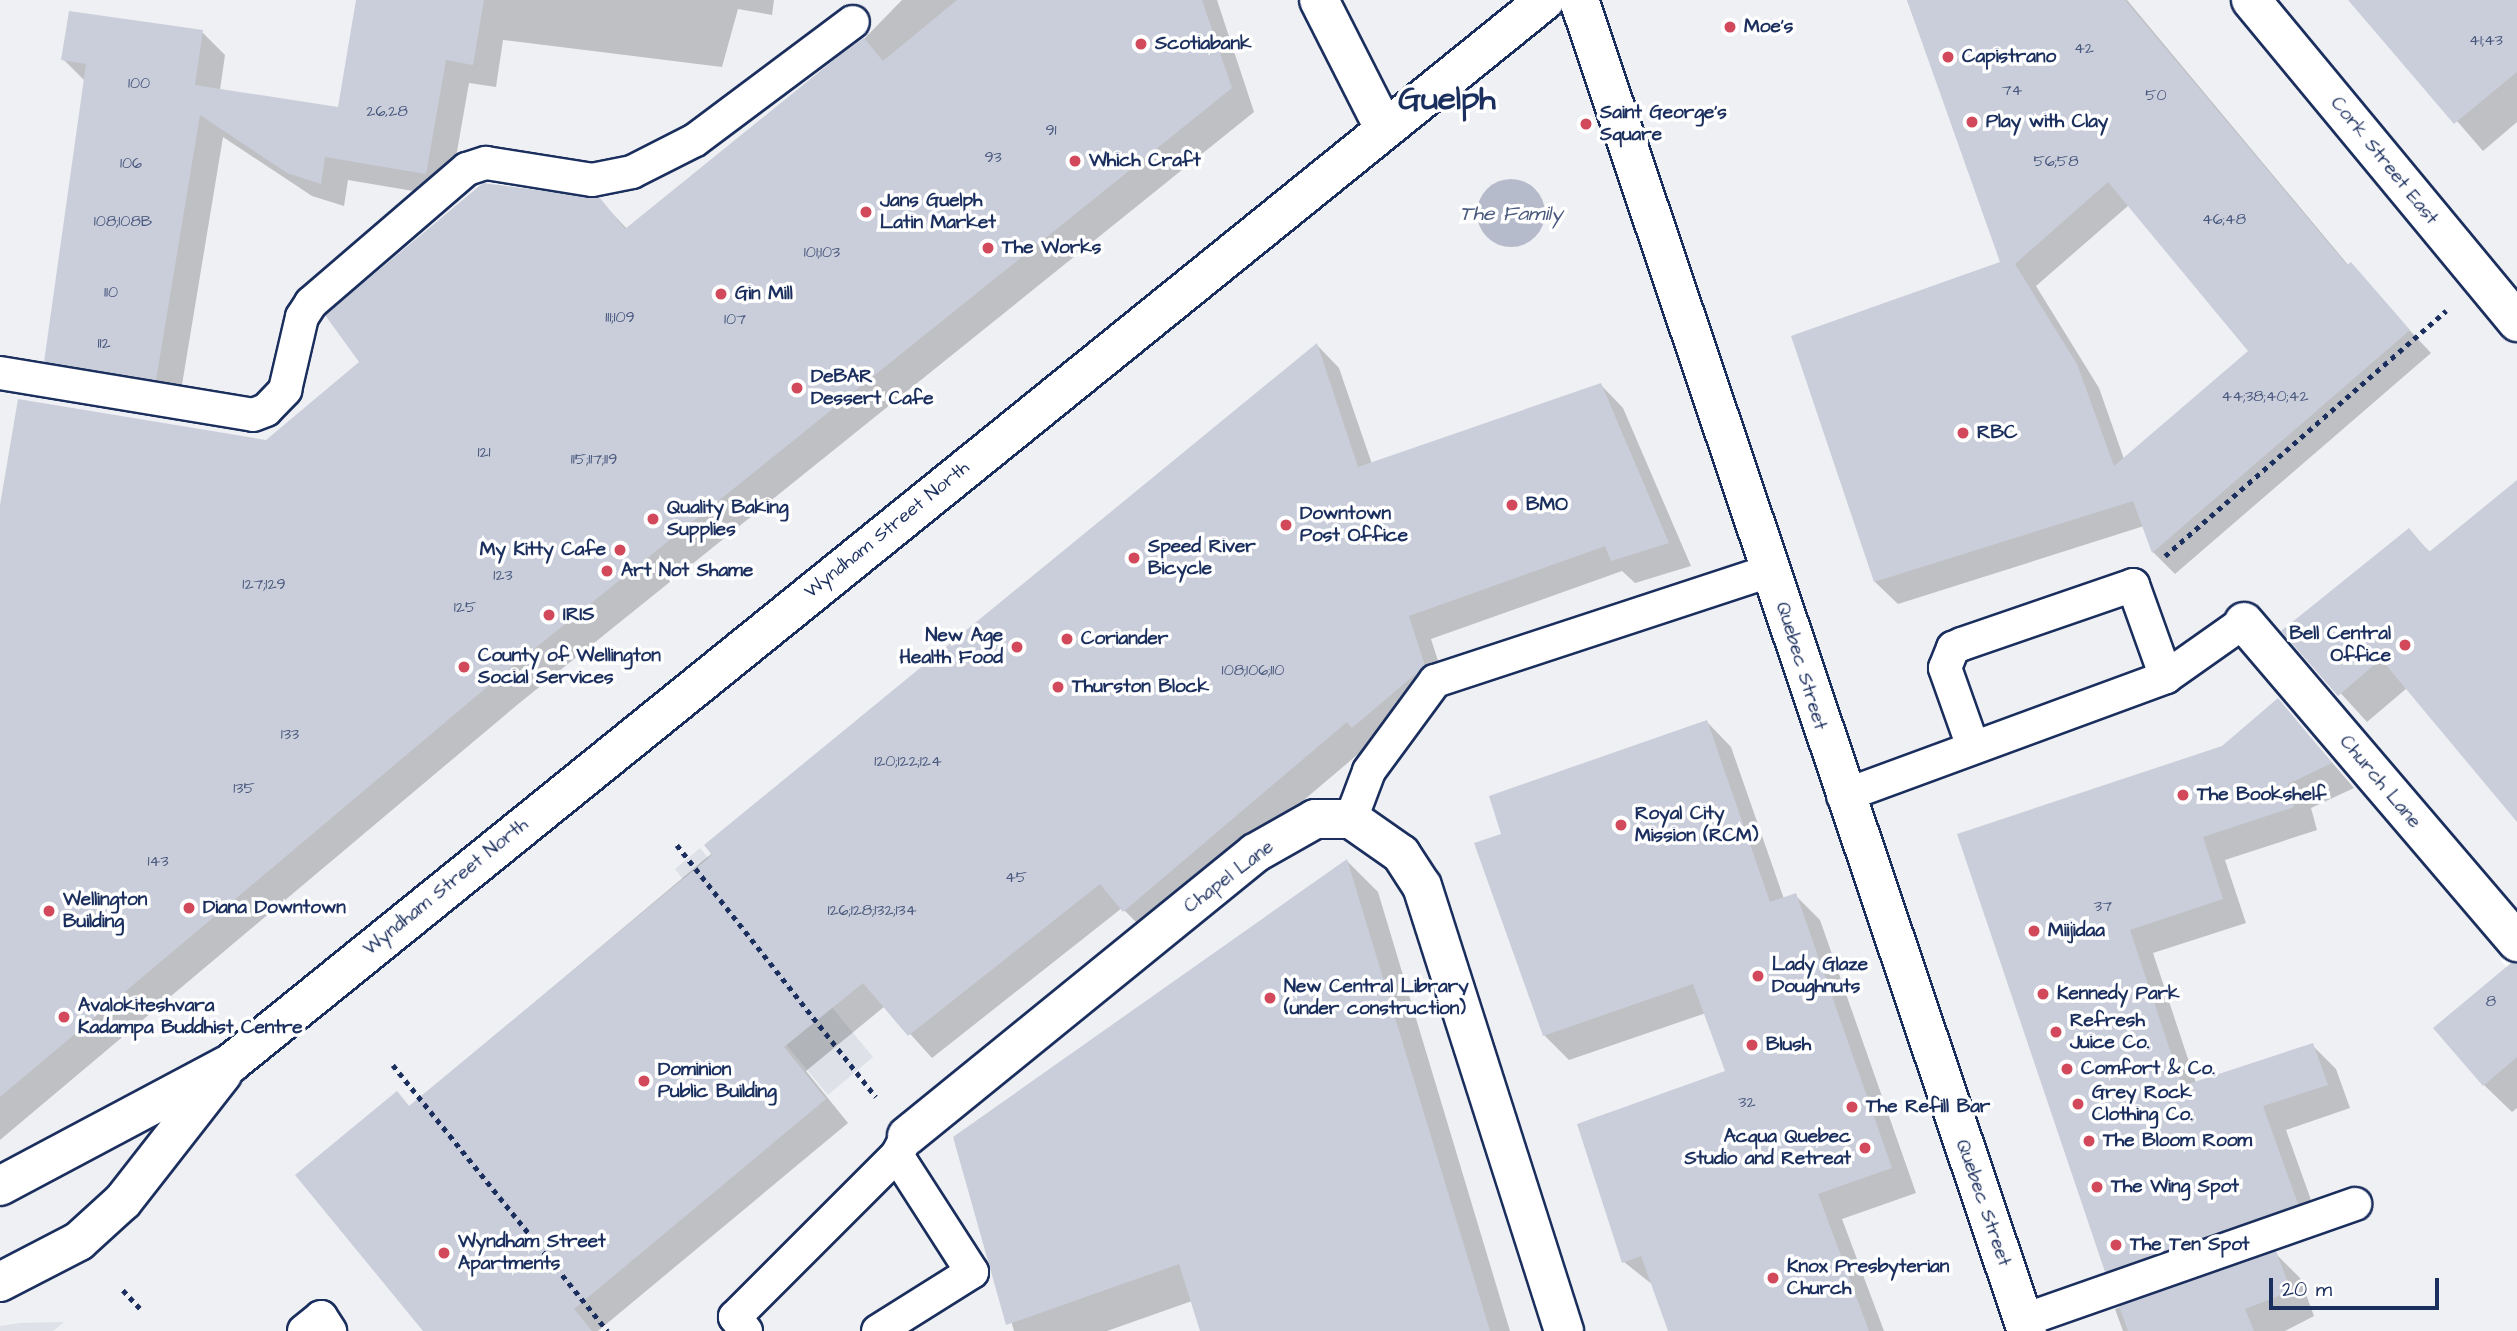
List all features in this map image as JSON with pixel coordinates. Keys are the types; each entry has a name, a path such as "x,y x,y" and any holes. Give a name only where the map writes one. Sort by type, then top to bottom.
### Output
{"street":[{"path":"1320,0 1383,126"},
{"name":"Wyndham Street North","path":"0,1186 231,1063 1383,126 1545,0"},
{"name":"Quebec Street","path":"1579,0 1772,570 1843,796 2026,1326"},
{"name":"Cork Street East","path":"2251,0 2517,322"},
{"name":"Church Lane","path":"2244,622 2517,942"},
{"name":"Chapel Lane","path":"902,1145 1255,853 1315,819 1350,819"},
{"path":"1350,819 1401,855 1422,886 1564,1331"},
{"name":"Wyndham Street North","path":"0,1282 79,1241 122,1201 231,1063"}],"lane":[{"path":"0,373 253,415 266,410 285,390 302,317 311,303 467,169 486,163 592,180 643,168 695,140 853,22"},
{"path":"1350,819 1369,771 1435,681 1772,570"},
{"path":"1973,747 1945,668 1952,648 2133,585 2166,677"},
{"path":"1843,796 2166,677 2244,622"},
{"path":"746,1331 735,1317 902,1145 972,1272 878,1331"},
{"path":"2026,1326 2355,1204"},
{"path":"304,1331 321,1317 330,1331"}],"path":[{"path":"2133,585 2482,279"},
{"path":"677,845 902,1145"},
{"path":"393,1065 608,1331"},
{"path":"123,1290 141,1309"}],"shaded area":[{"path":"0,0 2517,0 2517,945 2500,959 2517,979 2517,1331 0,1331"},
{"path":"700,848 873,1057 828,1095 670,905 690,888 675,869"},
{"path":"64,1322 53,1331 0,1331 0,1326 20,1323"}],"water":[{"name":"The Family","path":"1511,179 1524,182 1535,189 1542,200 1545,213 1542,226 1535,237 1524,244 1511,247 1498,244 1487,237 1480,226 1477,213 1480,200 1487,189 1498,182"}],"building":[{"path":"356,0 484,0 473,65 446,60 426,174 325,157 321,184 287,173 200,115 156,380 44,362 86,64 61,60 69,11 203,30 195,85 338,107"},
{"path":"957,0 1202,0 1232,88 493,682 0,1097 0,505 18,399 266,440 359,362 325,315 483,183 600,198 625,229 864,38 883,61"},
{"path":"1907,0 2125,0 2347,265 2351,262 2410,330 2152,553 2133,501 1874,582 1791,336 2000,262","holes":["2108,182 2248,351 2114,466 2077,364 2015,264"]},
{"path":"2348,0 2517,0 2517,72 2454,124"},
{"path":"1317,343 1358,467 1601,383 1669,543 1611,561 1605,546 1409,616 1425,666 1352,728 1347,722 1123,912 1100,884 908,1036 863,983 784,1047 826,1099 574,1309 592,1331 423,1331 295,1175 397,1091 409,1106 712,855 704,845"},
{"name":"Bell Central Office","path":"2517,480 2517,822 2381,659 2338,696 2281,631 2409,528 2429,552"},
{"path":"2278,698 2332,763 2288,784 2294,807 2203,837 2223,899 2130,930 2182,1086 2313,1043 2328,1085 2263,1106 2298,1204 2105,1272 1957,834 2222,746"},
{"path":"1707,720 1770,902 1796,893 1892,1168 1818,1194 1869,1331 1668,1331 1641,1256 1622,1263 1577,1124 1725,1071 1693,984 1543,1036 1474,843 1501,834 1489,796"},
{"name":"New Central Library (under construction)","path":"1347,859 1490,1331 1200,1331 1179,1264 1006,1325 953,1137"},
{"path":"2511,963 2517,963 2517,1057 2483,1086 2433,1028"},
{"path":"2276,1251 2291,1291 2245,1309 2254,1331 2128,1331 2119,1306"}],"place":[{"name":"Moe's","path":"1730,27"},
{"name":"Scotiabank","path":"1141,44"},
{"name":"Capistrano","path":"1948,57"},
{"name":"Play with Clay","path":"1972,122"},
{"name":"Saint George's Square","path":"1586,124"},
{"name":"Which Craft","path":"1075,161"},
{"name":"Jans Guelph Latin Market","path":"866,212"},
{"name":"The Works","path":"988,248"},
{"name":"Gin Mill","path":"721,294"},
{"name":"DeBAR Dessert Cafe","path":"797,388"},
{"name":"RBC","path":"1963,433"},
{"name":"BMO","path":"1512,505"},
{"name":"Quality Baking Supplies","path":"653,519"},
{"name":"Downtown Post Office","path":"1286,525"},
{"name":"My Kitty Cafe","path":"620,550"},
{"name":"Speed River Bicycle","path":"1134,558"},
{"name":"Art Not Shame","path":"607,571"},
{"name":"IRIS","path":"549,615"},
{"name":"Coriander","path":"1067,639"},
{"name":"Bell Central Office","path":"2405,645"},
{"name":"New Age Health Food","path":"1017,647"},
{"name":"County of Wellington Social Services","path":"464,667"},
{"name":"Thurston Block","path":"1058,687"},
{"name":"The Bookshelf","path":"2183,795"},
{"name":"Royal City Mission (RCM)","path":"1621,825"},
{"name":"Diana Downtown","path":"189,908"},
{"name":"Wellington Building","path":"49,911"},
{"name":"Miijidaa","path":"2034,931"},
{"name":"Lady Glaze Doughnuts","path":"1758,976"},
{"name":"Kennedy Park","path":"2043,994"},
{"name":"New Central Library (under construction)","path":"1270,998"},
{"name":"Avalokiteshvara Kadampa Buddhist Centre","path":"64,1017"},
{"name":"Refresh Juice Co.","path":"2056,1032"},
{"name":"Blush","path":"1752,1045"},
{"name":"Comfort & Co.","path":"2067,1069"},
{"name":"Dominion Public Building","path":"644,1081"},
{"name":"Grey Rock Clothing Co.","path":"2078,1104"},
{"name":"The Refill Bar","path":"1852,1107"},
{"name":"The Bloom Room","path":"2089,1141"},
{"name":"Acqua Quebec Studio and Retreat","path":"1865,1148"},
{"name":"The Wing Spot","path":"2097,1187"},
{"name":"The Ten Spot","path":"2116,1245"},
{"name":"Wyndham Street Apartments","path":"444,1253"},
{"name":"Knox Presbyterian Church","path":"1773,1278"}],"district":[{"name":"Guelph","path":"1447,100"}]}
